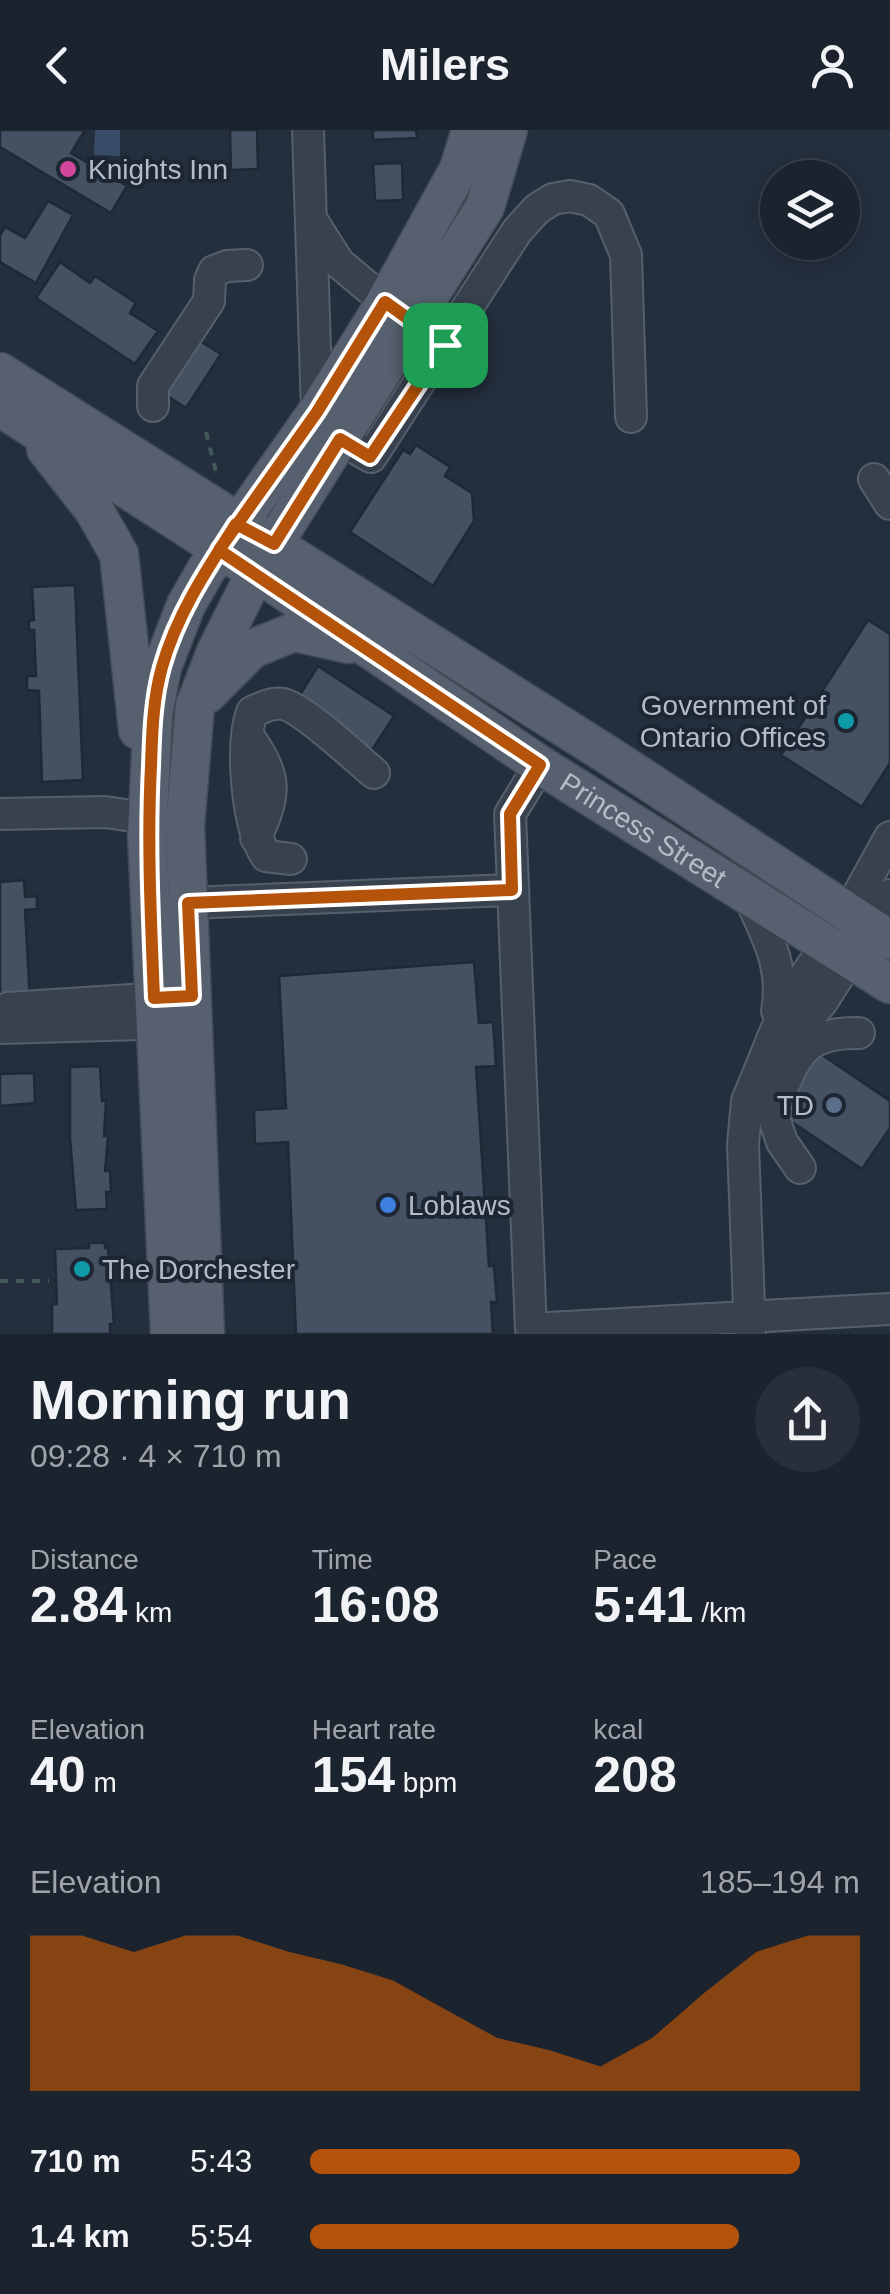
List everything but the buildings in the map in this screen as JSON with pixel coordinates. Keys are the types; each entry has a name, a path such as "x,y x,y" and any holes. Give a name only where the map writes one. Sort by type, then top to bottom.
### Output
{"main road":[{"path":"399,313 460,169 471,130"},
{"path":"205,1334 186,825 194,706 329,425 399,313 484,207 508,130"},
{"name":"Princess Street","path":"0,372 228,537"},
{"path":"13,415 94,510 119,554 147,826 170,1334"},
{"name":"Princess Street","path":"13,415 265,558 869,926"},
{"path":"147,826 153,715 162,667 186,605 228,537 329,425"},
{"name":"Princess Street","path":"265,558 371,649 540,765 890,984"},
{"path":"194,706 252,649 294,632 371,649"}],"street":[{"path":"308,130 329,425 370,457 517,231 553,199 570,196 590,200 609,214 626,255 631,417"},
{"path":"312,219 339,262 399,313 445,345"},
{"path":"153,406 154,386 209,301 214,271 248,265"},
{"path":"291,859 266,856 250,818 247,734 252,712 266,705 284,704 374,773"},
{"path":"540,765 510,814 531,1329 826,1323 890,1309"},
{"path":"0,814 105,812 147,826"},
{"path":"869,926 890,837"},
{"path":"188,903 512,890"},
{"path":"750,1326 743,1144 747,1101 788,1001 836,952 869,926 890,894"},
{"path":"749,896 773,949 782,983 772,1039"},
{"path":"0,1008 154,1011"},
{"path":"0,1028 192,1009"},
{"path":"800,1168 782,1142 772,1112 802,1048 829,1033 859,1034"}],"path":[{"path":"206,432 218,478"},
{"path":"0,1281 49,1281"}],"water":[{"path":"95,130 120,130 120,156 94,155"}],"place":[{"name":"Knights Inn","path":"68,169"},
{"name":"Government of Ontario Offices","path":"846,721"},
{"name":"TD","path":"834,1105"},
{"name":"Loblaws","path":"388,1205"},
{"name":"The Dorchester","path":"82,1269"}],"route":[{"path":"445,345 370,457 340,439 274,544 236,524 206,570 186,605 162,667 153,715 148,834 154,998 192,996 188,903 512,890 510,814 540,765 273,584 219,550 236,524 317,412 385,302 445,345"}]}
